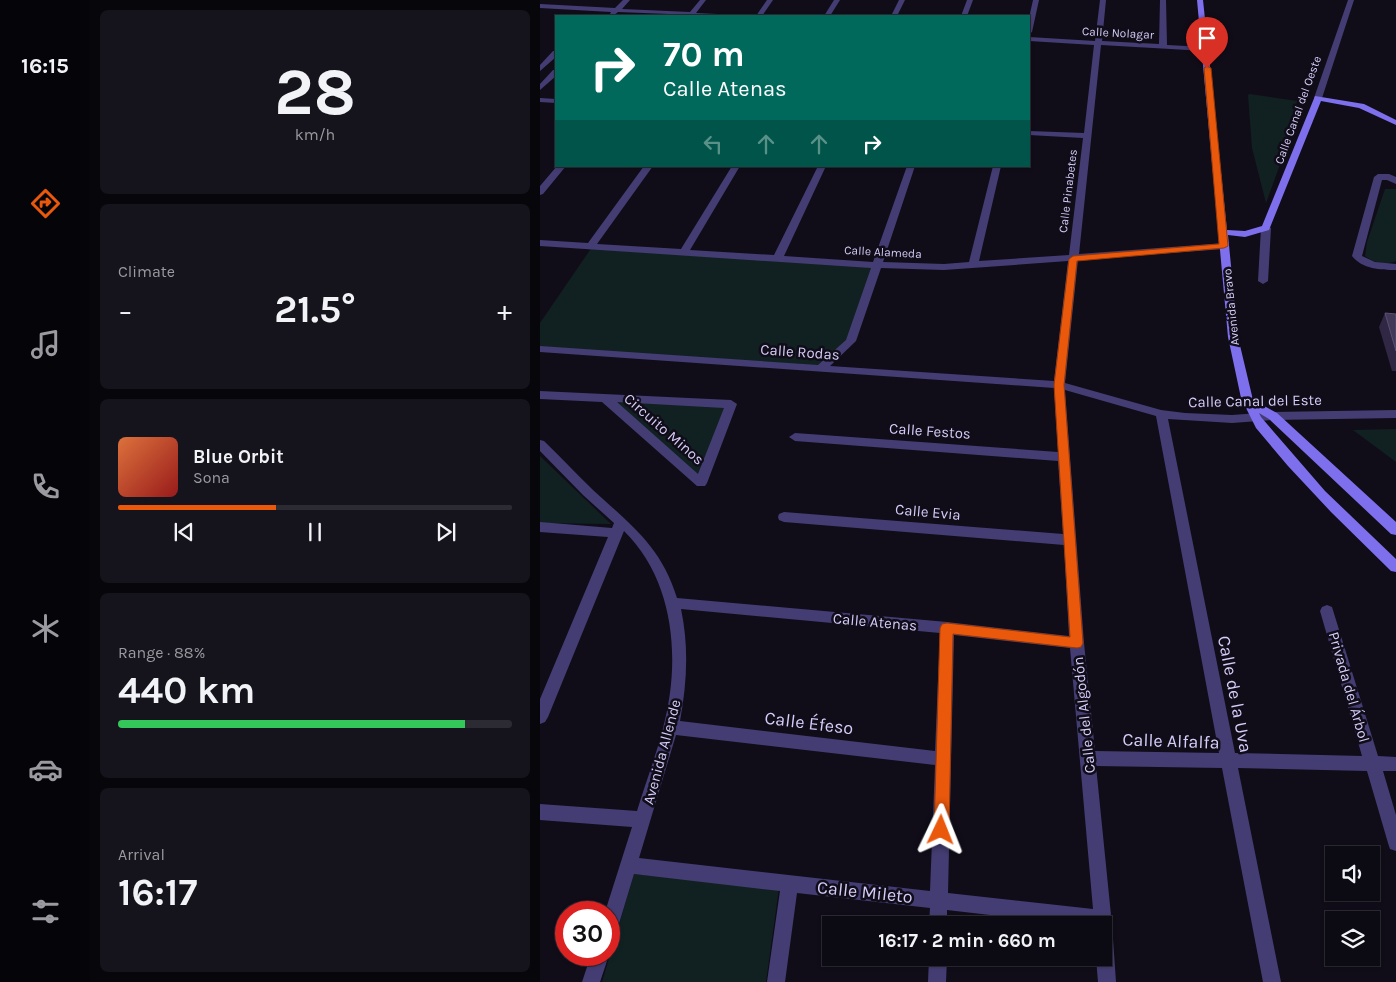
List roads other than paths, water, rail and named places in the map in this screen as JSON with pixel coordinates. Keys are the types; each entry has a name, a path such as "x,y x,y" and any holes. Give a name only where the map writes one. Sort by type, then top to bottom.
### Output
{"main road":[{"name":"Avenida Bravo","path":"1200,0 1233,336 1239,368 1255,418 1300,474 1396,567"},
{"path":"1317,101 1361,106 1396,123"},
{"path":"1317,101 1369,117 1396,132"},
{"name":"Calle Canal del Oeste","path":"1266,228 1317,101"},
{"path":"1223,232 1245,234 1266,228"},
{"path":"1250,403 1274,416 1396,530"}],"street":[{"path":"540,6 597,13 611,0"},
{"path":"614,14 628,0"},
{"path":"540,11 691,15 703,0"},
{"path":"760,15 770,0"},
{"path":"828,15 836,0"},
{"path":"894,15 902,0"},
{"path":"964,15 970,0"},
{"path":"1030,28 1036,0"},
{"name":"Calle Pinabetes","path":"1059,385 1103,0"},
{"path":"1163,0 1163,44"},
{"name":"Calle Canal del Oeste","path":"1317,101 1351,0"},
{"name":"Calle Nolagar","path":"1030,33 1098,41"},
{"name":"Calle Nolagar","path":"1030,39 1205,47"},
{"path":"540,69 555,54"},
{"path":"540,88 555,73"},
{"path":"540,100 555,102"},
{"path":"1030,133 1087,136"},
{"path":"540,192 561,167"},
{"path":"591,246 648,167"},
{"path":"684,252 735,167"},
{"path":"778,258 822,167"},
{"path":"821,368 851,341 911,167"},
{"path":"973,265 997,167"},
{"path":"1396,181 1389,177 1378,177 1356,256 1360,260 1369,263 1396,267"},
{"name":"Calle Canal del Oeste","path":"1263,281 1266,228"},
{"name":"Calle Alameda","path":"540,242 876,265 937,267 1073,259 1224,246"},
{"name":"Calle Rodas","path":"540,348 1059,385"},
{"name":"Calle Canal del Este","path":"1059,385 1161,414 1209,419 1396,414"},
{"name":"Calle del Algodón","path":"1059,385 1062,457 1101,916"},
{"name":"Circuito Minos","path":"540,395 607,400 731,404 701,483 607,400"},
{"name":"Calle de la Uva","path":"1161,414 1272,982"},
{"name":"Calle Festos","path":"795,437 1062,457"},
{"name":"Avenida Allende","path":"540,444 619,527 643,544 663,577 673,603 678,626 680,657 678,694 643,820 617,901"},
{"name":"Calle Evia","path":"784,517 1069,540"},
{"path":"540,527 619,527 540,717"},
{"name":"Calle Atenas","path":"673,603 947,628 1077,643"},
{"name":"Privada del Árbol","path":"1327,611 1396,843"},
{"path":"938,916 947,628"},
{"name":"Calle Éfeso","path":"670,727 943,759"},
{"name":"Calle Alfalfa","path":"1088,758 1396,764"},
{"path":"540,812 643,820"},
{"name":"Calle Mileto","path":"629,865 939,900 1058,916"},
{"path":"776,982 790,883"},
{"path":"591,982 596,966"},
{"path":"937,982 938,966"},
{"path":"1106,966 1107,982"}]}
